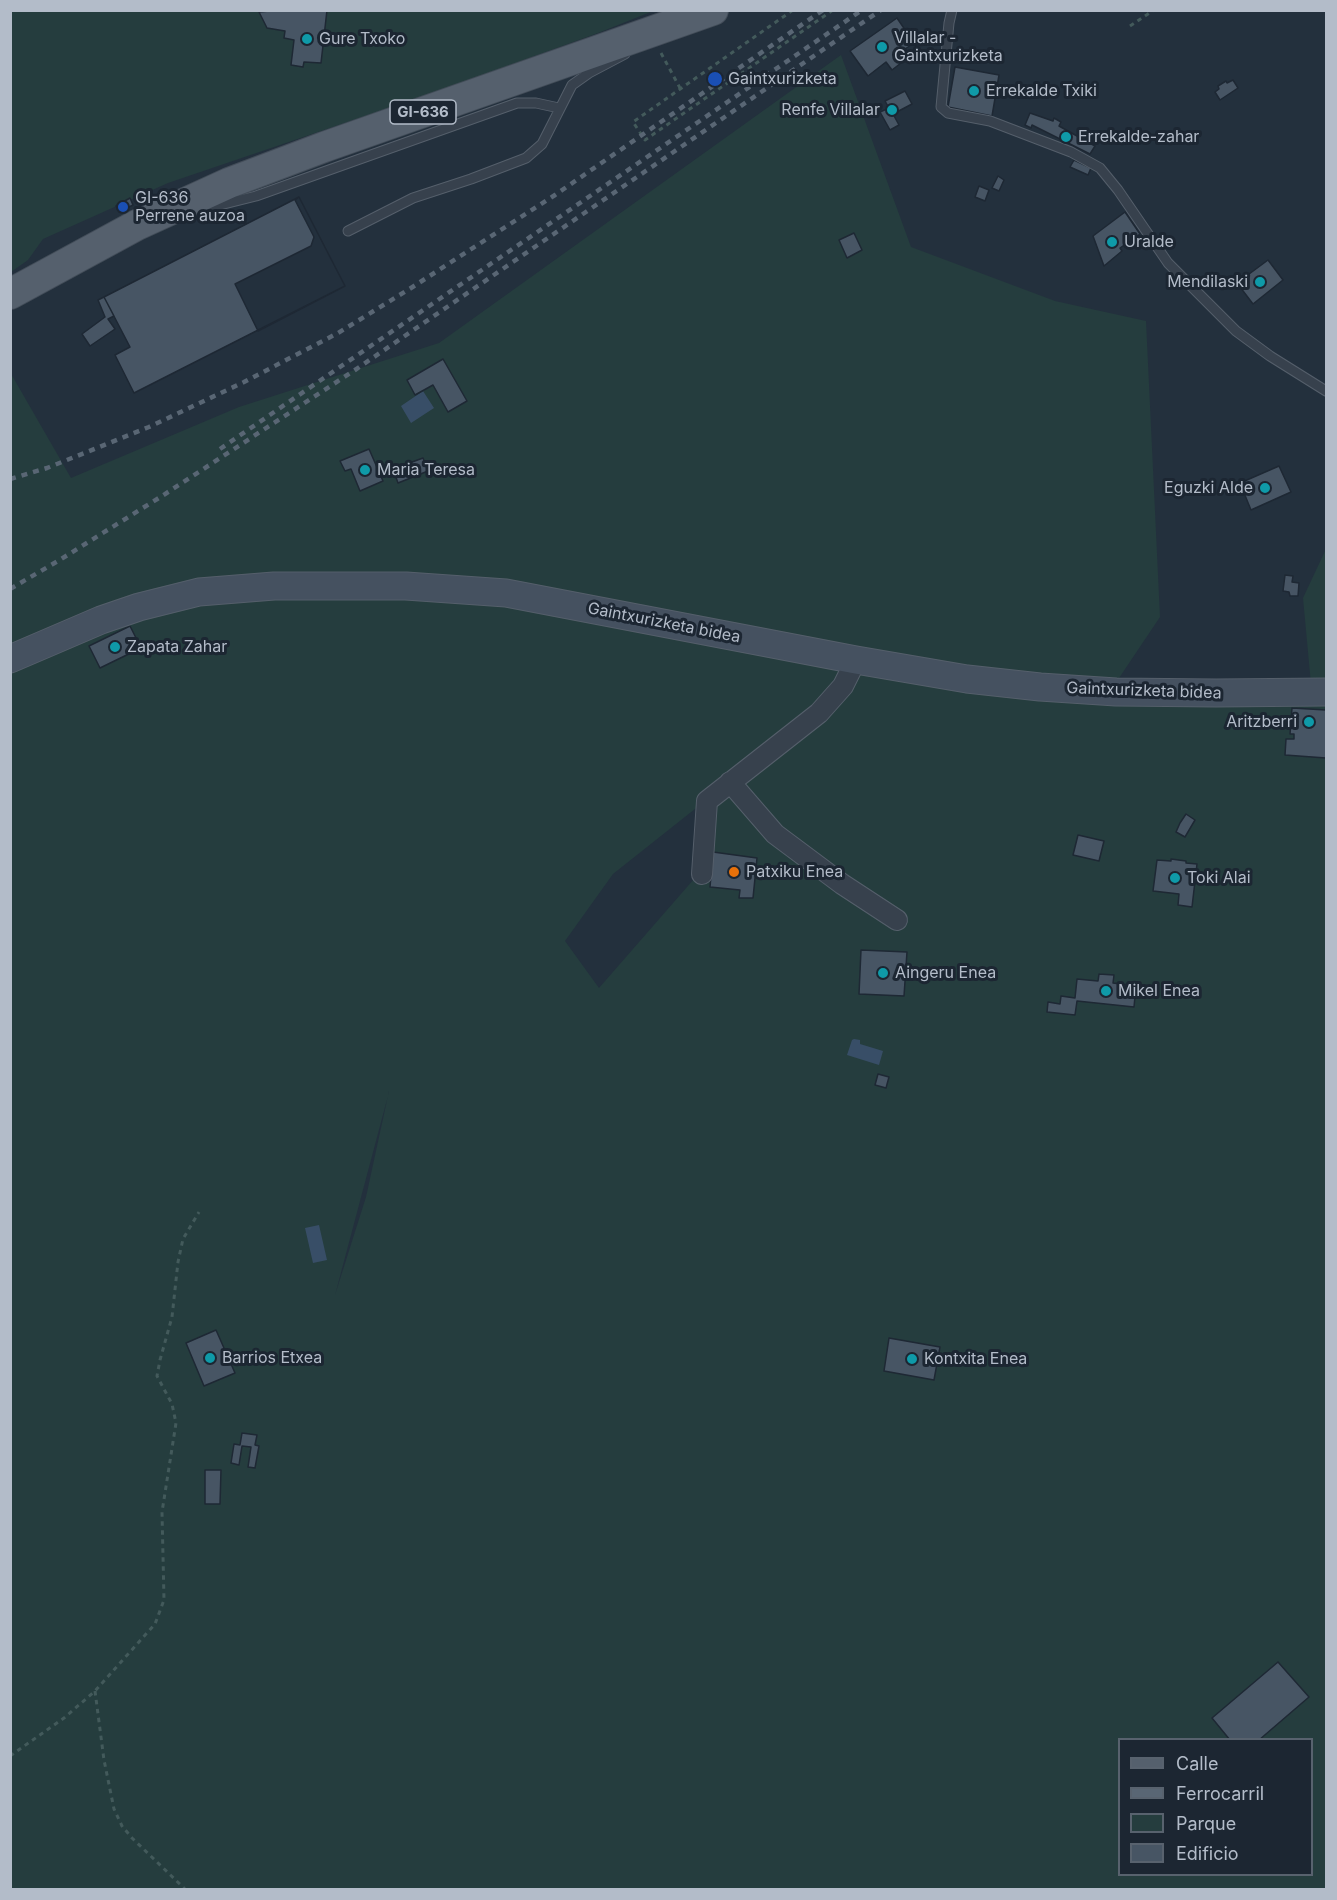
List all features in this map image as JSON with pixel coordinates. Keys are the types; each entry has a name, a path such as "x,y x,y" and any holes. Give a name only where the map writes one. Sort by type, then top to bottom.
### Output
{"main road":[{"name":"GI-636","path":"10,294 137,225 277,164 650,42 713,10"},
{"name":"Gaintxurizketa bidea","path":"10,659 101,620 139,607 199,592 274,585 406,586 506,593 855,660 967,679 1116,692 1326,692"}],"street":[{"path":"702,874 707,801 819,712 843,686 855,660"},
{"path":"730,782 775,834 842,884 897,920"}],"lane":[{"path":"952,10 941,107 948,114 990,121 1061,148 1100,168 1168,262 1236,331 1270,356 1326,391"},
{"path":"348,231 413,198 526,158 542,144 572,85 589,73 650,42"},
{"path":"137,225 256,196 517,103 559,108"}],"path":[{"path":"793,10 633,122 645,140 833,10"},
{"path":"1130,26 1154,10"},
{"path":"650,42 680,88"},
{"path":"10,1756 64,1718 95,1691 155,1624 164,1600 162,1512 176,1424 172,1404 157,1376 159,1360 172,1317 183,1239 199,1212"},
{"path":"95,1691 104,1760 114,1809 122,1826 132,1838 186,1890"}],"green space":[{"path":"11,11 653,11 433,93 168,183 43,239 28,260 11,272"},
{"path":"841,55 911,247 1055,301 1146,321 1160,617 1113,687 1313,706 1303,598 1326,549 1326,1889 11,1889 10,372 71,478 239,407 439,343","holes":["700,805 694,879 599,988 565,941 613,874","388,1096 366,1197 335,1295"]}],"water":[{"path":"423,391 434,408 411,423 401,406"},
{"path":"854,1039 860,1040 860,1044 883,1051 879,1065 847,1055"},
{"path":"319,1225 327,1260 313,1263 305,1228"}],"building":[{"name":"Gure Txoko","path":"327,10 321,63 304,62 303,67 291,65 294,40 284,38 285,31 267,28 259,12"},
{"name":"Villalar - Gaintxurizketa","path":"897,18 914,43 896,55 901,63 892,70 886,62 868,76 850,51"},
{"name":"Errekalde Txiki","path":"955,67 999,75 992,116 948,107"},
{"path":"1233,80 1238,88 1220,100 1215,92 1219,89 1218,86"},
{"name":"Renfe Villalar","path":"905,91 912,104 893,114 899,125 890,130 880,112 889,108 885,101"},
{"name":"Errekalde-zahar","path":"1030,113 1053,121 1054,118 1061,122 1059,126 1095,146 1090,154 1032,125 1031,128 1025,125"},
{"path":"1074,160 1091,168 1088,175 1070,167"},
{"path":"998,176 1004,180 999,191 992,188"},
{"path":"979,186 989,190 985,201 975,197"},
{"path":"299,197 345,286 134,393 115,355 130,347 104,297"},
{"path":"299,197 345,286 258,331 235,284 311,246 314,237 295,200"},
{"path":"130,198 133,205 119,212 116,206"},
{"name":"Uralde","path":"1125,212 1140,234 1120,248 1122,251 1104,266 1093,236"},
{"path":"854,233 862,250 847,258 839,240"},
{"name":"Mendilaski","path":"1268,260 1283,280 1253,304 1237,283"},
{"path":"104,297 114,316 108,319 115,329 90,346 82,334 105,317 98,300"},
{"path":"443,359 467,401 448,412 433,385 415,395 407,380"},
{"name":"Maria Teresa","path":"369,449 383,481 360,491 351,469 345,471 340,461"},
{"path":"423,458 428,471 398,483 393,469"},
{"name":"Eguzki Alde","path":"1279,466 1291,492 1251,510 1240,483"},
{"path":"1285,575 1293,576 1292,582 1299,583 1298,596 1290,596 1289,592 1283,591"},
{"name":"Zapata Zahar","path":"130,626 141,648 100,668 89,646"},
{"name":"Aritzberri","path":"1292,708 1326,710 1326,758 1285,755 1286,739 1294,739 1294,734 1290,734"},
{"path":"1186,814 1195,820 1185,837 1176,832"},
{"path":"1078,835 1104,841 1099,861 1073,855"},
{"name":"Patxiku Enea","path":"713,852 757,858 753,898 739,898 740,890 710,887"},
{"name":"Toki Alai","path":"1171,859 1197,864 1192,907 1178,905 1179,894 1153,891 1157,860 1171,861"},
{"name":"Aingeru Enea","path":"861,950 907,952 904,996 859,994"},
{"name":"Mikel Enea","path":"1099,974 1114,975 1113,983 1136,986 1134,1007 1077,1001 1075,1015 1047,1012 1048,1002 1060,1004 1061,996 1075,998 1077,979 1098,981"},
{"path":"878,1074 889,1077 886,1088 875,1085"},
{"name":"Barrios Etxea","path":"216,1330 235,1373 204,1386 186,1343"},
{"name":"Kontxita Enea","path":"889,1338 940,1347 934,1380 884,1371"},
{"path":"242,1433 257,1435 255,1445 259,1446 255,1468 248,1467 251,1447 242,1446 239,1465 231,1463 234,1444 240,1445"},
{"path":"205,1470 221,1470 220,1504 205,1504"},
{"path":"1278,1662 1309,1697 1261,1738 1228,1738 1212,1718"}],"railway":[{"path":"10,479 47,468 149,427 244,382 338,333 555,195 823,10"},
{"path":"220,449 862,10"},
{"path":"10,589 162,496 355,370 881,10"}],"place":[{"name":"Gure Txoko","path":"307,39"},
{"name":"Villalar - Gaintxurizketa","path":"882,47"},
{"name":"Gaintxurizketa","path":"715,79"},
{"name":"Errekalde Txiki","path":"974,91"},
{"name":"Renfe Villalar","path":"892,110"},
{"name":"Errekalde-zahar","path":"1066,137"},
{"name":"GI-636 Perrene auzoa","path":"123,207"},
{"name":"Uralde","path":"1112,242"},
{"name":"Mendilaski","path":"1260,282"},
{"name":"Maria Teresa","path":"365,470"},
{"name":"Eguzki Alde","path":"1265,488"},
{"name":"Zapata Zahar","path":"115,647"},
{"name":"Aritzberri","path":"1309,722"},
{"name":"Patxiku Enea","path":"734,872"},
{"name":"Toki Alai","path":"1175,878"},
{"name":"Aingeru Enea","path":"883,973"},
{"name":"Mikel Enea","path":"1106,991"},
{"name":"Barrios Etxea","path":"210,1358"},
{"name":"Kontxita Enea","path":"912,1359"}]}
